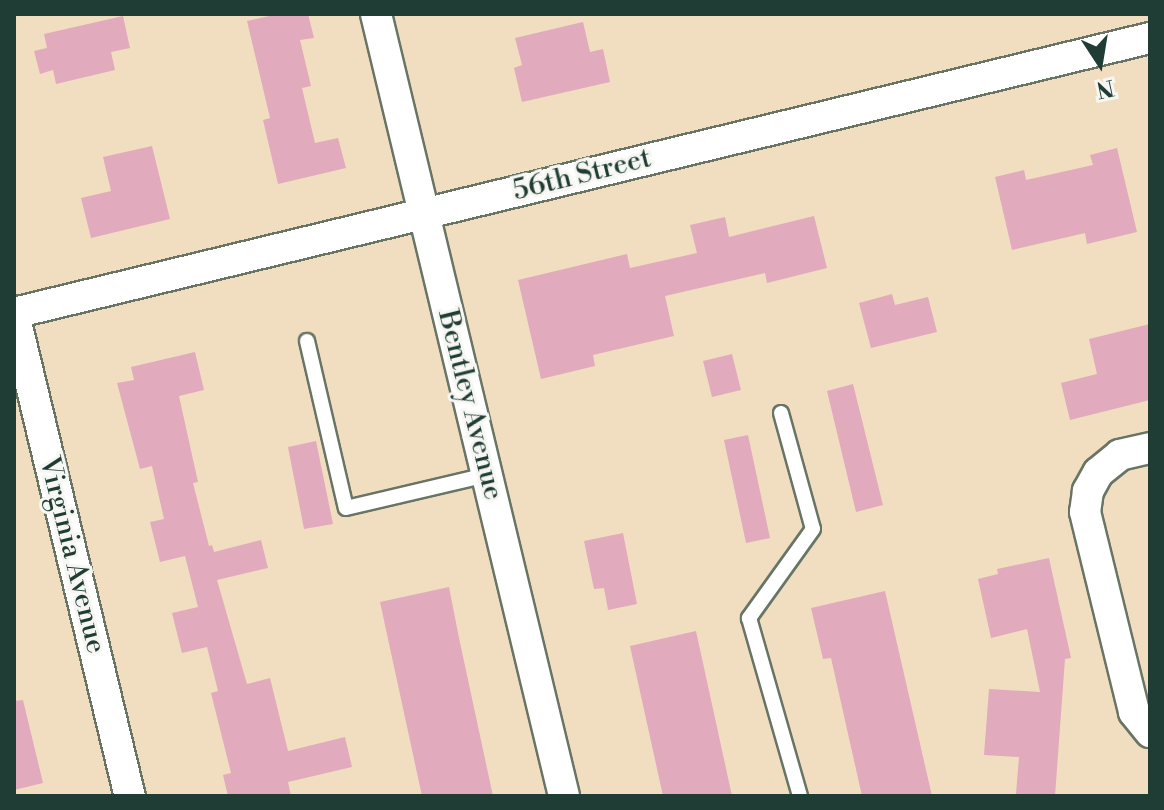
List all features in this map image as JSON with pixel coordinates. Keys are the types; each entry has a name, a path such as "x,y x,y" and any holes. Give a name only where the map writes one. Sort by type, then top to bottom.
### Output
{"street":[{"name":"Bentley Avenue","path":"376,14 564,796"},
{"name":"56th Street","path":"14,314 1150,38"},
{"name":"Virginia Avenue","path":"14,314 130,796"},
{"path":"1150,448 1120,455 1098,473 1088,491 1085,512 1134,712 1150,732"}],"lane":[{"path":"307,341 346,508 487,475"},
{"path":"781,413 813,529 749,618 800,796"}],"building":[{"path":"278,14 308,14 314,38 300,40 311,86 302,88 315,143 338,138 346,168 278,184 263,120 270,118 247,21"},
{"path":"123,16 130,48 111,52 115,70 56,84 53,70 40,74 34,51 47,48 44,34"},
{"path":"583,22 590,52 603,49 610,82 522,102 514,68 522,65 515,38"},
{"path":"152,146 170,219 91,238 81,198 111,191 103,157"},
{"path":"1117,148 1137,232 1087,244 1085,233 1012,250 995,177 1024,170 1026,180 1093,165 1090,155"},
{"path":"814,216 827,268 767,283 765,273 665,296 674,336 593,355 595,366 541,379 518,280 627,254 630,268 697,253 690,225 725,217 729,237"},
{"path":"892,294 895,305 928,297 937,332 871,348 859,303"},
{"path":"1150,324 1150,400 1070,420 1061,383 1097,374 1089,339"},
{"path":"195,352 204,390 179,396 198,482 193,483 209,546 212,545 214,552 261,540 268,568 217,580 247,684 270,678 288,751 345,737 352,767 288,782 291,796 228,796 223,775 231,773 211,693 218,691 207,647 182,653 172,613 198,607 185,556 160,562 150,522 164,519 152,466 140,469 117,383 134,380 131,367"},
{"path":"732,354 741,390 712,397 703,361"},
{"path":"853,384 883,505 856,512 827,391"},
{"path":"748,435 770,538 746,543 724,440"},
{"path":"316,441 333,524 304,529 288,447"},
{"path":"623,533 637,604 608,610 604,588 594,589 584,541"},
{"path":"1049,558 1071,658 1065,659 1055,796 1016,794 1019,757 984,755 989,689 1040,692 1027,629 991,638 978,579 998,574 997,569"},
{"path":"449,587 493,796 422,796 380,602"},
{"path":"885,591 932,796 862,796 831,658 823,659 811,608"},
{"path":"696,631 732,796 663,796 630,646"},
{"path":"23,700 43,783 14,790 14,701"}]}
